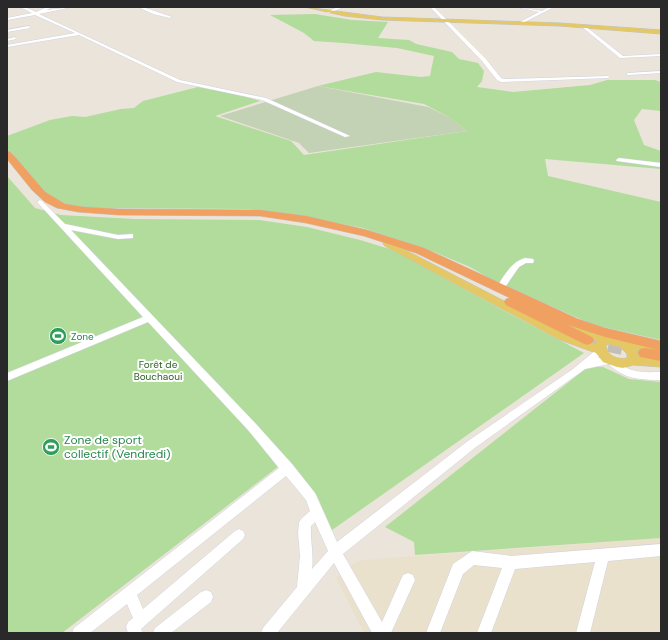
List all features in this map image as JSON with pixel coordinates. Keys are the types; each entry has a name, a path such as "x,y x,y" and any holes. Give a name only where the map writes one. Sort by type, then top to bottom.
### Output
{"highway":[{"path":"7,154 44,196 63,207 131,212 245,212 273,214 380,236 448,263 574,322 605,333 661,346"},
{"path":"7,163 40,202 55,210 76,213 144,216 234,215 263,217 340,231 388,244 432,260 526,310 587,340"},
{"path":"645,353 661,356"}],"main road":[{"path":"307,7 328,12 376,18 583,26 661,32"},
{"path":"388,244 564,337 600,351 611,361 621,364 631,361 661,363"},
{"path":"448,263 569,328 590,336 661,352"},
{"path":"600,351 601,343 614,341 632,350 634,357 631,361"}],"street":[{"path":"22,7 179,81 264,99 347,136"},
{"path":"42,12 50,7"},
{"path":"7,19 70,7"},
{"path":"140,7 154,13 170,17"},
{"path":"328,12 342,7"},
{"path":"432,7 484,60 502,81 608,77"},
{"path":"518,7 542,12"},
{"path":"521,23 552,7"},
{"path":"583,26 622,57 661,55"},
{"path":"7,31 28,29 11,36 7,40"},
{"path":"7,31 18,44"},
{"path":"7,46 79,34"},
{"path":"628,74 661,72"},
{"path":"619,160 661,165"},
{"path":"40,202 252,427 311,497 317,514 335,552 380,633"},
{"path":"62,226 118,237 130,236"},
{"path":"500,288 518,262 530,260"},
{"path":"7,377 149,318"},
{"path":"268,633 304,587 335,552 472,444 576,372 600,351"},
{"path":"576,372 593,363 611,361 621,370 629,374 643,377 661,376"},
{"path":"631,361 630,368 636,372 661,373"},
{"path":"79,633 288,468"},
{"path":"304,587 307,556 304,533 305,523 317,514"},
{"path":"138,626 239,535"},
{"path":"434,633 458,569 472,558 511,563 661,550"},
{"path":"583,633 604,555"},
{"path":"484,633 511,563"},
{"path":"384,633 408,580"},
{"path":"127,594 133,601 138,626"},
{"path":"160,633 206,597"}],"shaded area":[{"path":"661,538 661,633 364,633 336,578 351,565 363,560"}],"green space":[{"path":"315,14 352,20 388,22 378,38 409,40 416,44 452,52 459,59 478,63 484,71 482,81 477,87 513,92 590,85 607,80 655,80 661,82 661,111 642,109 634,120 644,145 661,151 661,169 545,159 548,176 661,202 661,340 594,325 496,282 470,267 432,251 363,228 289,214 248,209 85,208 66,206 53,200 39,188 7,149 7,136 50,120 72,116 85,117 121,109 134,108 143,101 198,87 242,95 260,101 215,116 291,141 304,155 467,131 449,117 424,104 318,86 376,72 421,77 430,76 434,56 397,48 314,41 304,33 270,15"},
{"path":"318,86 428,107 449,117 467,131 309,153 299,143 220,116"},
{"name":"Forêt de Bouchaoui","path":"7,176 35,208 61,215 135,219 259,220 307,227 393,250 584,353 332,530 317,496 288,459 62,633 7,633"},
{"path":"593,366 603,367 629,379 661,382 661,538 415,555 414,542 385,527 584,370"}],"tunnel":[{"path":"587,340 645,353"}],"place":[{"name":"Zone","path":"58,336"},
{"name":"Zone de sport collectif (Vendredi)","path":"51,447"}]}
